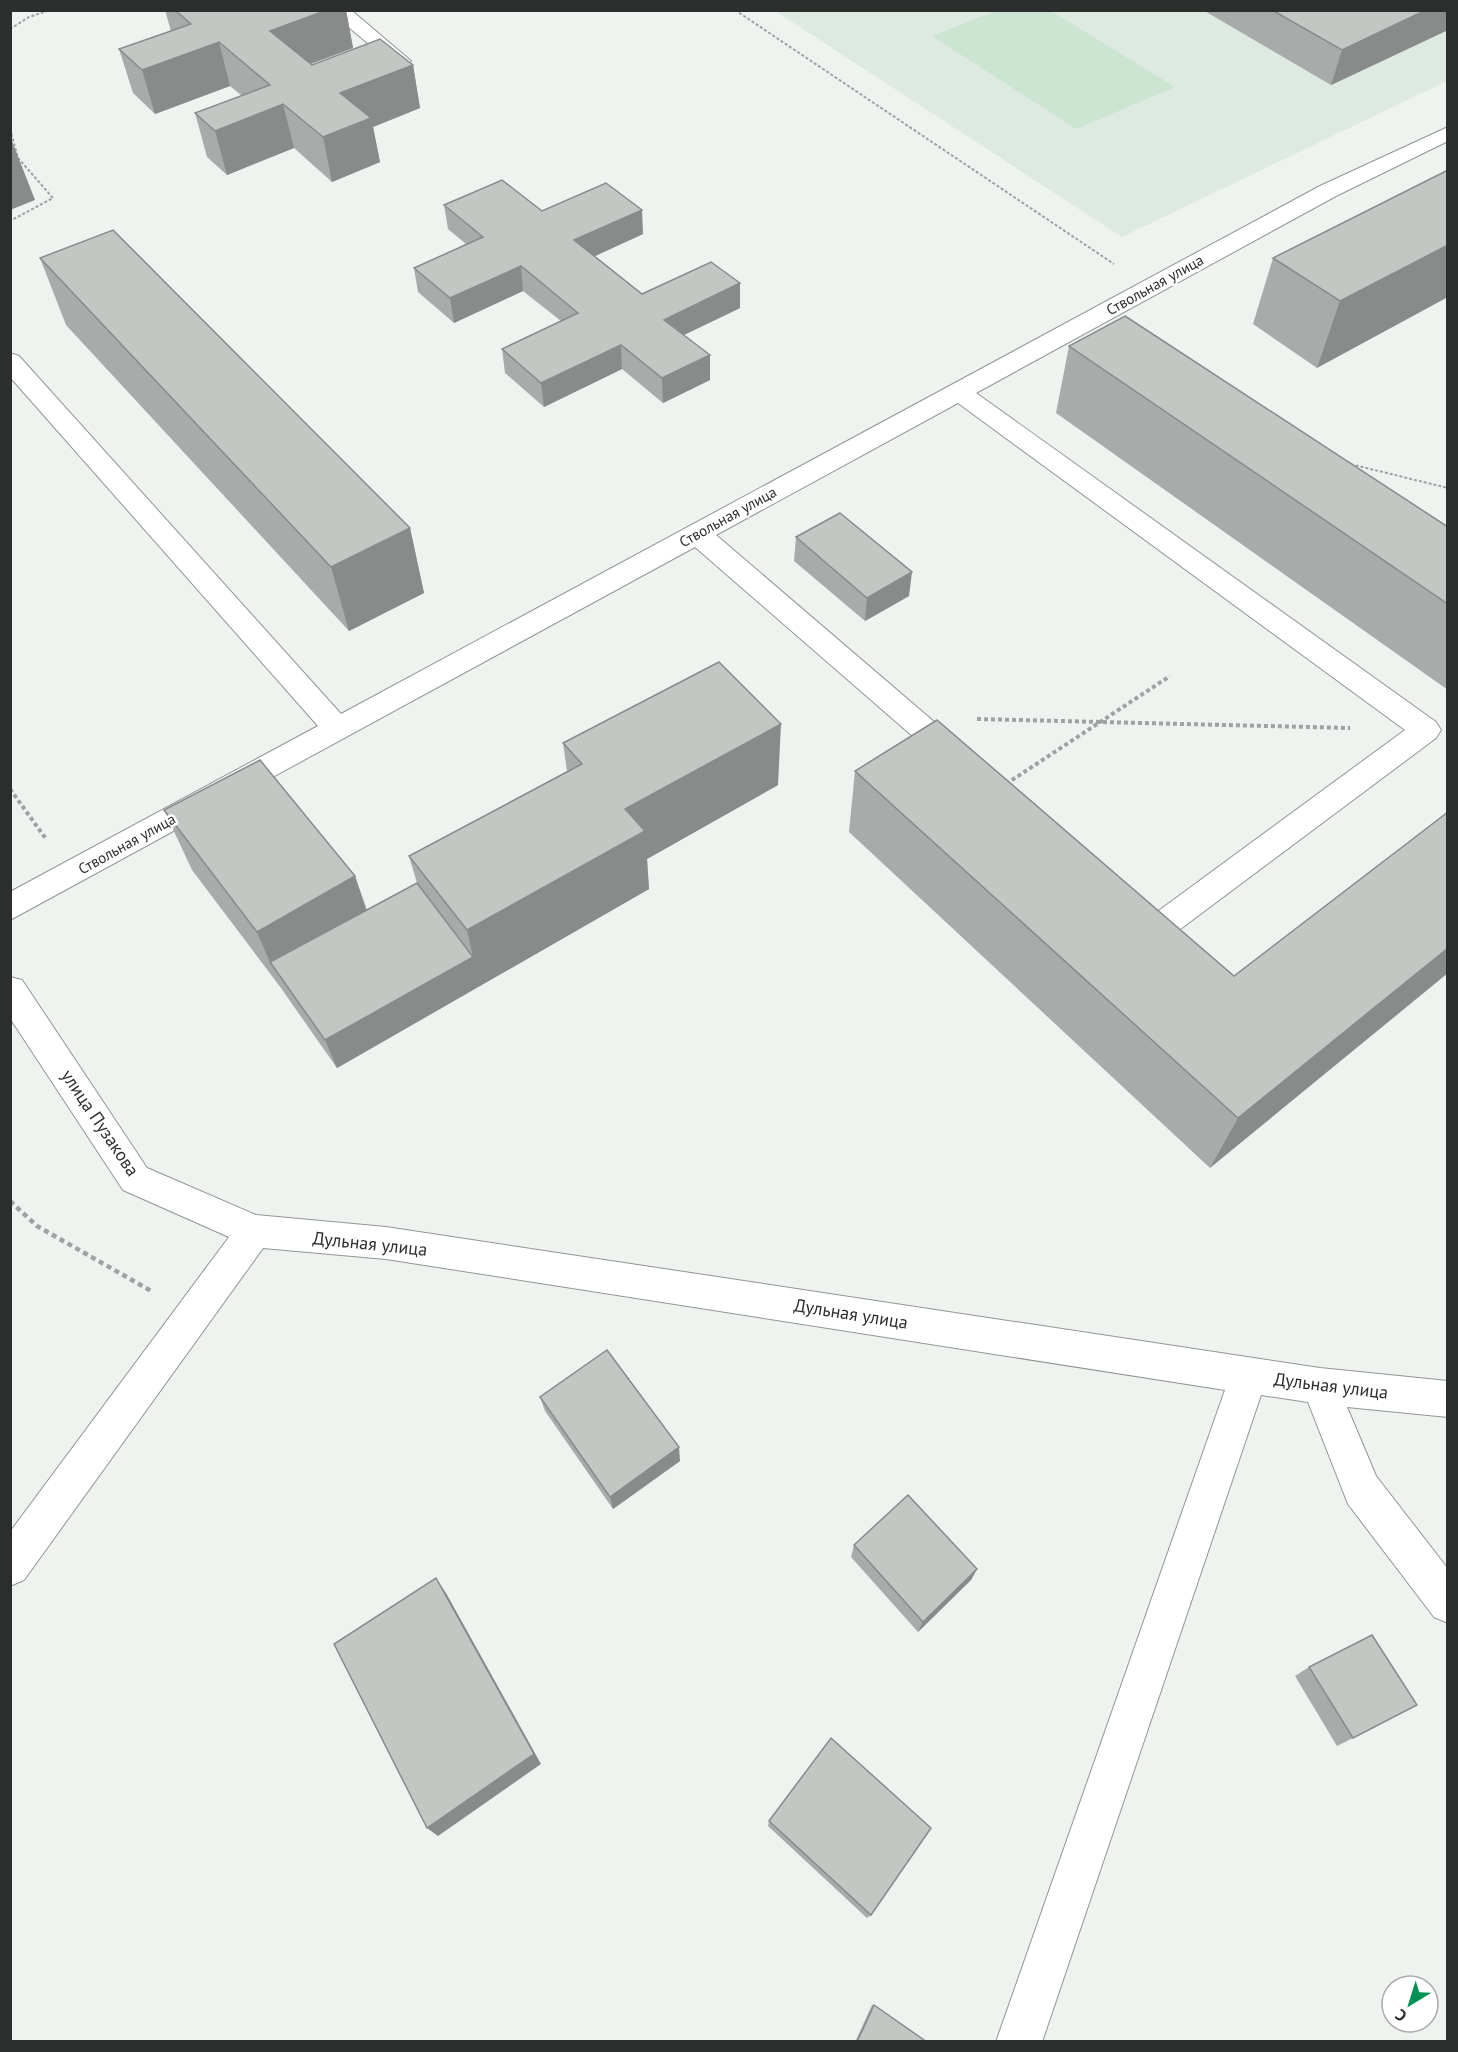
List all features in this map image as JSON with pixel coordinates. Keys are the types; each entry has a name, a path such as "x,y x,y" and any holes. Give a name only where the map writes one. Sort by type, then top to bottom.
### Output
{"street":[{"path":"338,10 401,61"},
{"name":"Ствольная улица","path":"10,907 1328,191 1448,133"},
{"path":"10,361 339,729"},
{"path":"958,392 1426,730 1156,930 1111,891"},
{"path":"697,534 995,791"},
{"name":"улица Пузакова","path":"10,990 135,1179 254,1232"},
{"path":"10,1566 254,1232"},
{"name":"Дульная улица","path":"254,1232 386,1243 1320,1386 1448,1399"},
{"path":"1019,2042 1249,1375"},
{"path":"1320,1386 1362,1490 1448,1603"}],"path":[{"path":"10,29 29,17 50,10"},
{"path":"735,10 1150,288"},
{"path":"10,129 18,158 53,198 10,221"},
{"path":"1337,460 1448,488"},
{"path":"995,791 1170,676"},
{"path":"910,717 1426,730"},
{"path":"10,789 48,841 77,871"},
{"path":"10,1200 37,1226 194,1315"}],"shaded area":[{"path":"775,11 1447,11 1447,81 1122,237"}],"green space":[{"path":"996,11 1051,11 1175,87 1076,129 932,36"}],"building":[{"path":"175,10 327,10 270,31 312,65 380,39 413,65 340,93 371,118 323,137 283,104 215,131 195,113 270,85 219,42 142,70 119,49 191,24"},
{"path":"1272,10 1426,10 1342,50"},
{"path":"1448,170 1448,245 1340,301 1273,258"},
{"path":"502,180 542,211 606,183 642,210 574,240 642,294 711,262 740,283 664,320 710,355 662,378 621,345 541,383 502,349 578,313 521,266 450,298 414,268 483,237 444,205"},
{"path":"113,230 410,528 331,567 40,258"},
{"path":"1125,316 1448,527 1448,604 1069,346"},
{"path":"840,513 912,572 867,598 796,537"},
{"path":"719,662 781,724 625,809 645,831 467,930 409,856 582,764 563,743"},
{"path":"937,720 1234,976 1448,812 1448,948 1238,1118 855,771"},
{"path":"260,760 355,876 257,932 164,810"},
{"path":"417,883 473,957 325,1040 270,962"},
{"path":"607,1350 679,1447 610,1497 540,1397"},
{"path":"908,1495 977,1569 923,1622 854,1545"},
{"path":"436,1578 534,1754 427,1828 334,1644"},
{"path":"1372,1635 1417,1705 1353,1738 1309,1667"},
{"path":"831,1738 931,1828 871,1915 769,1821"},
{"path":"874,2005 924,2040 923,2042 857,2042"}]}
